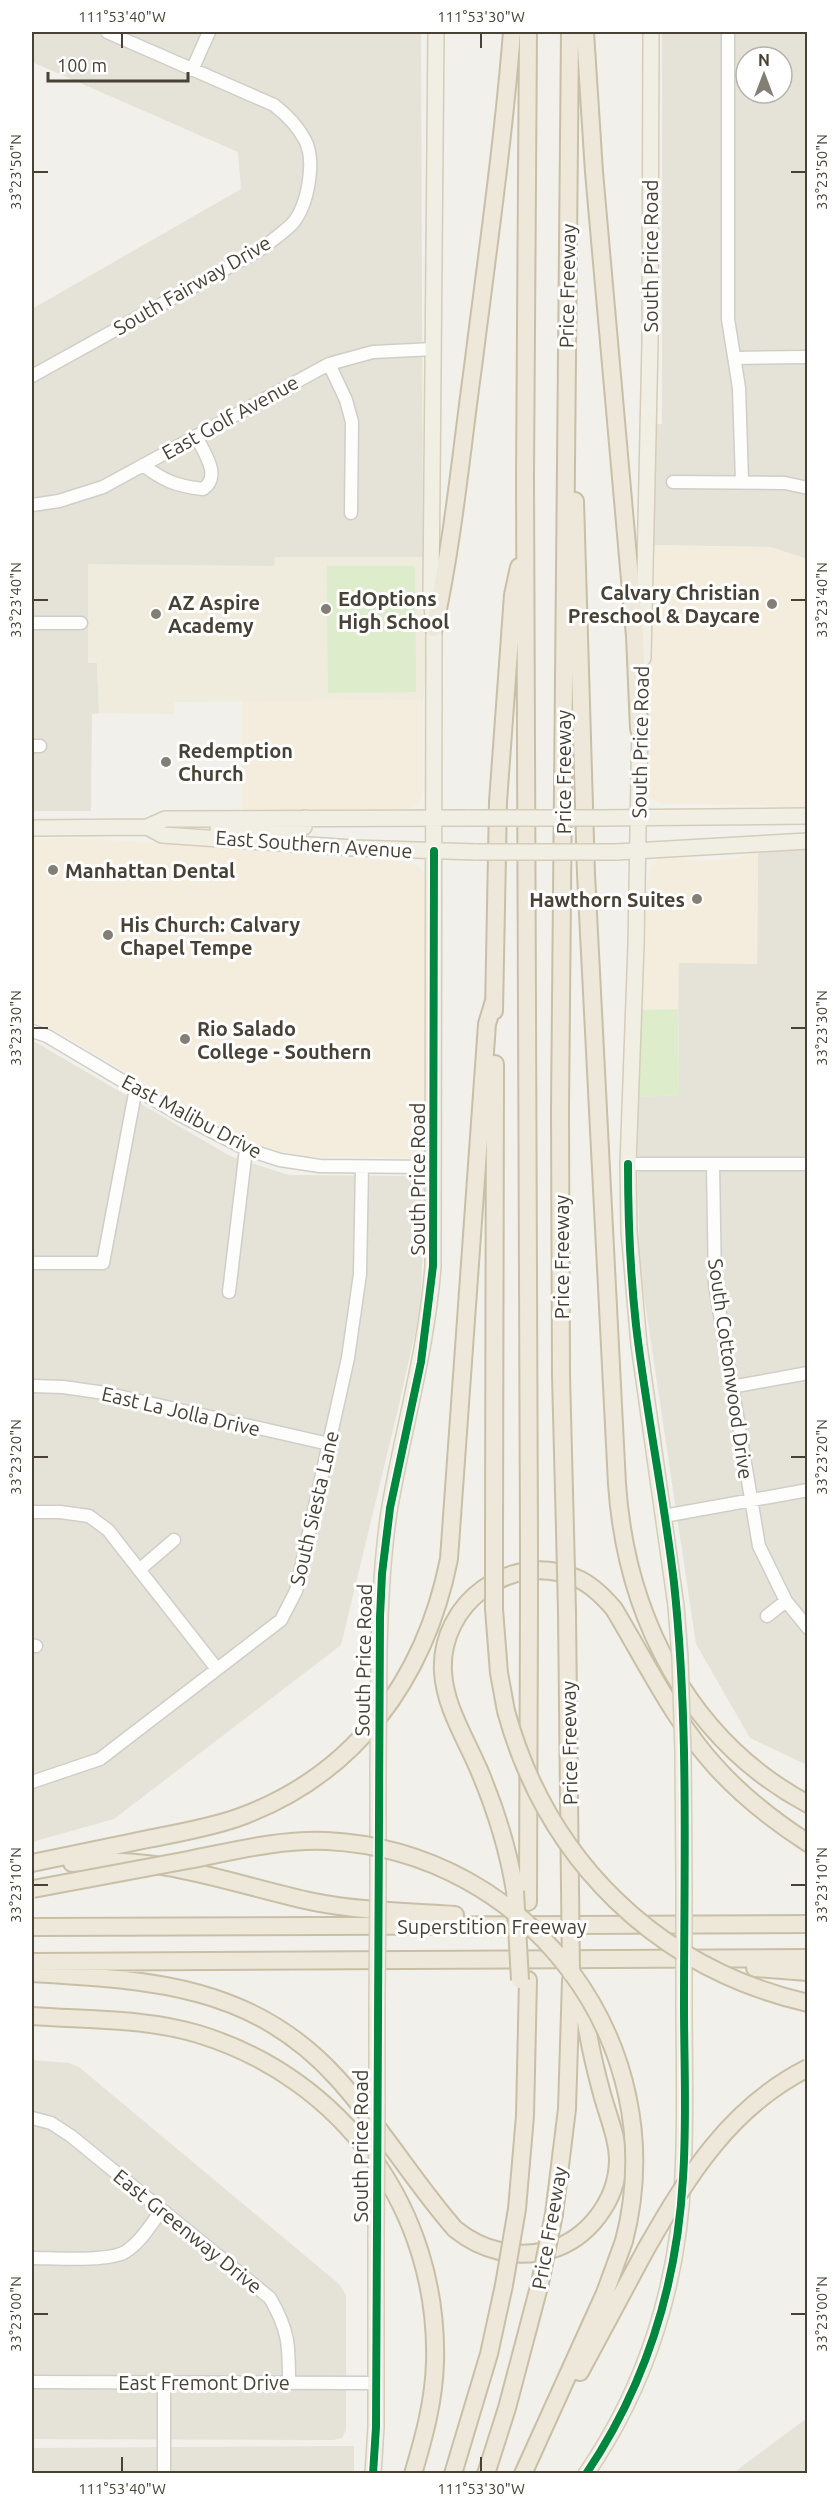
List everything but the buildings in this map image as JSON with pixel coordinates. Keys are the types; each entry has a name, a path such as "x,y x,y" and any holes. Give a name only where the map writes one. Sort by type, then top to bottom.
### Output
{"highway":[{"path":"434,628 447,567 455,508 496,187 512,32"},
{"name":"Price Freeway","path":"453,2474 483,2375 504,2285 517,2209 525,2116 522,1897 529,1607 525,543 528,32"},
{"name":"Price Freeway","path":"486,2474 507,2408 540,2283 554,2214 567,2109 576,1978 561,1375 560,1100 570,32"},
{"path":"585,32 595,183 634,636 639,729"},
{"path":"566,411 575,478 587,886 622,1534 634,1586 648,1625 687,1697 724,1741 749,1764 807,1804"},
{"path":"525,543 513,595 498,802 494,1002 494,1609 498,1665 506,1711 525,1770 543,1806 579,1861 619,1904 675,1948 720,1974 773,1995 807,2004"},
{"path":"32,1863 216,1825 276,1801 312,1780 358,1740 390,1704 410,1673 435,1616 449,1559 487,1024 494,1002"},
{"path":"522,1897 499,1817 445,1688 443,1655 447,1637 456,1619 475,1594 485,1585 517,1573 534,1570 562,1573 585,1582 605,1598 614,1609 680,1719 714,1766 754,1804 807,1843"},
{"path":"32,1889 267,1845 325,1841 370,1846 417,1858 485,1890 520,1917 563,1961 589,1996 611,2039 627,2090 635,2144 634,2183 624,2241 604,2293 523,2474"},
{"path":"32,1868 82,1862 150,1864 181,1868 290,1896 343,1906 606,1926"},
{"name":"Superstition Freeway","path":"32,1927 807,1924"},
{"name":"Superstition Freeway","path":"32,1962 807,1958"},
{"path":"662,1959 807,1972"},
{"path":"32,1973 131,1980 174,1986 210,1996 264,2020 294,2040 336,2077 455,2229 481,2246 526,2254 558,2248 587,2228 606,2205 616,2175 617,2150 576,1978"},
{"path":"32,2016 145,2024 197,2034 223,2042 262,2060 298,2083 332,2110 364,2144 400,2200 428,2282 433,2319 435,2363 433,2390 413,2474"},
{"path":"542,2434 569,2392 678,2193 705,2154 721,2135 768,2093 807,2068"}],"main road":[{"name":"South Price Road","path":"373,2474 376,2383 379,1652 382,1574 390,1508 421,1362 431,1287 434,1167 434,628 431,594 436,32"},
{"name":"South Price Road","path":"586,2474 624,2412 638,2381 657,2327 673,2267 683,2176 684,1881 681,1669 676,1606 634,1302 629,1231 628,1164 638,851 639,729 647,542 651,32"},
{"name":"East Southern Avenue","path":"32,828 147,827 165,819 807,816"},
{"path":"162,835 195,828 295,831 304,827 305,818"},
{"name":"East Southern Avenue","path":"147,827 162,835 470,852 615,852 807,841"}],"street":[{"name":"South Fairway Drive","path":"32,376 263,248 293,222 308,193 310,168 306,142 292,120 274,105 107,32"},
{"path":"192,70 209,32"},
{"path":"728,32 728,319 741,410 742,481"},
{"name":"East Golf Avenue","path":"32,505 59,501 103,487 329,364 382,351 434,349"},
{"path":"734,358 807,357"},
{"path":"329,364 346,400 352,422 351,513"},
{"path":"143,465 162,480 182,487 203,489 211,484 212,468 196,436"},
{"path":"673,482 742,481 785,483 807,488"},
{"path":"32,623 81,624"},
{"name":"East Malibu Drive","path":"32,1031 47,1036 246,1149 280,1160 320,1166 434,1167"},
{"path":"32,1263 103,1263 136,1088"},
{"path":"229,1292 246,1149"},
{"path":"628,1164 807,1164"},
{"name":"South Cottonwood Drive","path":"712,1165 715,1285 759,1546 786,1601 807,1628"},
{"name":"South Siesta Lane","path":"32,1782 100,1759 282,1620 296,1591 348,1358 360,1274 362,1167"},
{"path":"731,1387 807,1373"},
{"name":"East La Jolla Drive","path":"32,1386 63,1387 105,1393 329,1444"},
{"path":"664,1516 807,1490"},
{"path":"32,1512 60,1512 89,1516 108,1530 217,1669"},
{"path":"139,1570 174,1540"},
{"path":"767,1616 786,1601"},
{"name":"East Greenway Drive","path":"32,2118 51,2123 71,2136 270,2298 284,2321 289,2343 289,2382"},
{"path":"32,2258 87,2258 123,2253 138,2242 162,2210"},
{"path":"164,2381 164,2474"},
{"name":"East Fremont Drive","path":"32,2382 376,2383"}],"shaded area":[{"path":"32,32 421,32 423,557 275,557 275,566 88,566 88,663 97,663 99,713 92,714 91,811 32,811 32,309 241,189 238,152 32,62"},
{"path":"662,32 807,32 807,559 770,547 653,545 655,424 662,424"},
{"path":"653,545 770,547 807,559 807,809 757,805 662,804 651,799 646,791"},
{"path":"275,557 428,557 428,651 423,700 175,702 174,714 99,713 97,663 88,663 88,564 274,566"},
{"path":"423,700 423,791 422,798 414,807 400,810 242,811 242,701"},
{"path":"69,838 274,849 323,857 402,861 419,866 427,880 426,1155 422,1158 303,1157 256,1145 236,1138 57,1031 32,1020 32,839"},
{"path":"807,849 807,1765 750,1738 696,1644 640,1269 636,1097 679,1095 678,963 757,963 758,852"},
{"path":"758,852 757,964 679,963 678,1009 638,1010 645,960 647,885 651,866 660,858 700,861 731,859"},
{"path":"32,1040 230,1156 288,1175 426,1176 420,1311 341,1645 114,1819 32,1842"},
{"path":"32,2060 69,2063 79,2067 339,2284 346,2295 346,2430 342,2438 334,2440 32,2439"},
{"path":"807,2418 807,2473 733,2473"},
{"path":"354,2446 354,2473 32,2473 32,2448"}],"green space":[{"path":"327,566 415,566 416,692 328,693"},
{"path":"678,1009 679,1095 636,1097 638,1010"}],"cycle path":[{"path":"373,2474 376,2427 380,1617 382,1574 390,1508 421,1362 433,1266 434,851"},
{"path":"586,2474 626,2405 655,2333 674,2257 680,2218 684,2157 685,1794 682,1688 674,1583 636,1325 632,1285 628,1164"}],"place":[{"name":"Calvary Christian Preschool & Daycare","path":"772,604"},
{"name":"EdOptions High School","path":"326,609"},
{"name":"AZ Aspire Academy","path":"156,614"},
{"name":"Redemption Church","path":"166,762"},
{"name":"Manhattan Dental","path":"53,870"},
{"name":"Hawthorn Suites","path":"697,899"},
{"name":"His Church: Calvary Chapel Tempe","path":"108,935"},
{"name":"Rio Salado College - Southern","path":"185,1039"}]}
